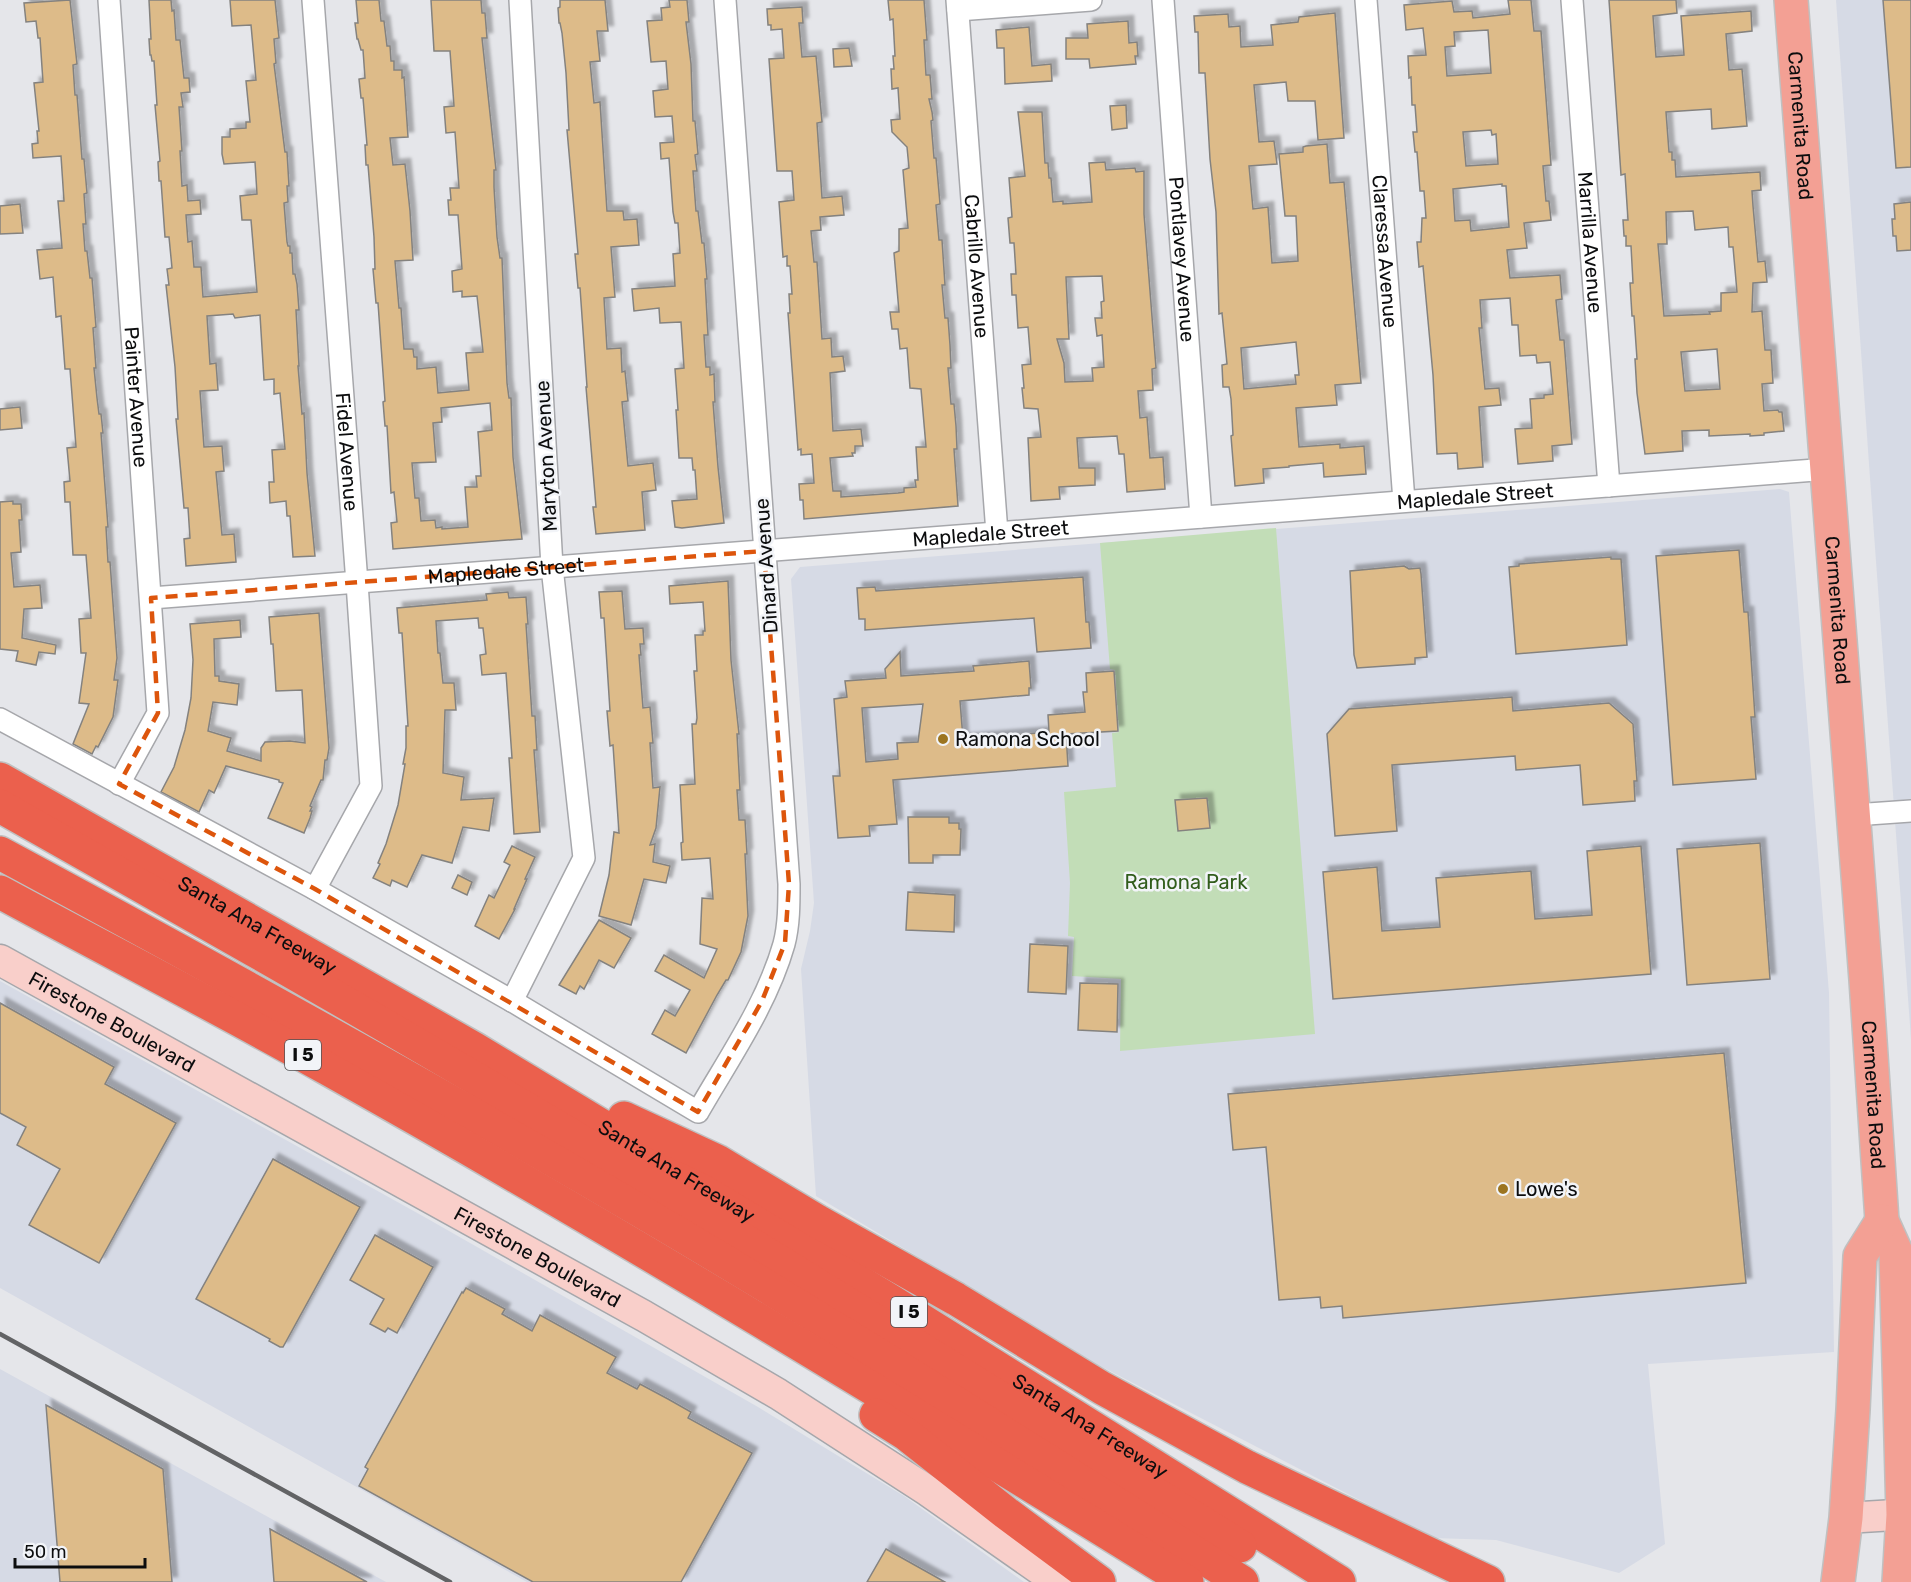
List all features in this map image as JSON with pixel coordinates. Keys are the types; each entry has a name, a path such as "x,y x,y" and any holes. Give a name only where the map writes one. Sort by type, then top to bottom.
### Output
{"highway":[{"name":"Santa Ana Freeway","path":"0,779 475,1049 891,1301 1340,1582"},
{"path":"0,806 215,928 580,1141 794,1270 1298,1582"},
{"path":"0,853 156,936 613,1195 850,1337 1242,1582"},
{"name":"I 5","path":"0,892 326,1068 601,1225 926,1420 1187,1582"},
{"path":"475,1049 717,1161 817,1221 956,1299 1102,1388 1247,1467 1488,1582"},
{"path":"601,1225 746,1332 906,1434 1006,1513 1099,1582"}],"main road":[{"name":"Carmenita Road","path":"1791,0 1854,815 1882,1221 1896,1252 1907,1515 1899,1582"},
{"path":"1838,1582 1846,1518 1854,1410 1860,1256 1882,1221"}],"street":[{"name":"Painter Avenue","path":"109,0 158,713 119,784"},
{"name":"Fidel Avenue","path":"313,0 371,786 315,889"},
{"name":"Maryton Avenue","path":"512,1001 584,858 552,567 520,0"},
{"name":"Dinard Avenue","path":"512,1001 698,1112 762,1001 784,943 789,884 725,0"},
{"path":"958,5 1091,0"},
{"name":"Pontlavey Avenue","path":"1163,0 1201,517"},
{"name":"Claressa Avenue","path":"1366,0 1404,501"},
{"name":"Marrilla Avenue","path":"1572,0 1609,486"},
{"name":"Cabrillo Avenue","path":"958,5 997,533"},
{"name":"Mapledale Street","path":"151,598 1828,469"},
{"path":"0,719 315,889 512,1001"},
{"path":"1854,815 1911,812"},
{"name":"Firestone Boulevard","path":"0,960 603,1293 778,1394 928,1491 1058,1582"},
{"path":"1846,1518 1907,1515"}],"highlighted area":[{"path":"764,551 789,884 785,943 762,1001 698,1112 315,889 119,784 158,713 151,598"}],"shaded area":[{"path":"1836,0 1911,0 1911,1039 1874,534"},
{"path":"1780,489 1789,492 1829,993 1834,1352 1648,1364 1665,1544 1619,1573 1496,1540 1433,1538 1102,1367 816,1196 801,969 814,903 791,579 800,567"},
{"path":"0,981 428,1219 758,1407 904,1496 1024,1582 527,1582 0,1288"},
{"path":"0,1369 386,1582 0,1582"}],"green space":[{"name":"Ramona Park","path":"1276,528 1315,1034 1120,1051 1121,979 1072,976 1074,937 1068,936 1070,883 1064,792 1116,787 1112,733 1119,732 1115,670 1110,669 1100,543"}],"building":[{"path":"70,0 77,64 73,65 75,95 77,95 87,193 84,194 85,251 87,251 90,278 92,278 96,327 93,328 96,368 94,368 103,433 101,433 108,527 106,527 108,562 110,562 117,658 114,680 118,680 113,717 92,754 73,744 89,704 79,703 86,653 81,653 79,619 91,618 86,555 73,555 70,502 65,502 64,482 70,481 67,448 76,447 70,369 65,369 61,316 56,317 53,277 40,279 37,250 62,248 58,201 64,201 61,156 33,158 32,144 38,143 37,131 39,131 34,83 43,82 40,38 38,38 36,21 26,22 24,3"},
{"path":"149,0 171,0 176,40 180,40 184,78 189,78 190,92 181,93 183,107 179,107 182,186 187,185 188,201 200,200 201,214 186,215 188,242 192,241 194,267 201,267 203,297 257,292 251,220 242,220 240,196 257,194 255,162 224,164 222,154 222,137 230,137 230,129 246,128 246,122 250,122 246,81 256,80 251,25 232,26 230,0 275,0 279,38 274,39 276,63 274,64 285,152 287,152 289,186 287,186 288,202 284,203 287,242 290,246 290,253 292,253 293,274 295,274 297,284 298,366 315,556 293,557 290,516 287,516 286,501 270,503 269,482 274,482 272,450 285,449 280,393 274,394 274,379 264,380 260,315 235,318 233,314 207,316 210,364 216,363 218,390 200,391 204,447 222,446 224,471 216,472 222,535 234,534 236,562 186,566 184,539 190,538 188,508 184,508 176,419 178,419 175,367 166,285 169,285 167,269 172,268 169,237 165,237 161,181 159,181 158,162 160,161 155,105 157,105 154,61 150,55"},
{"path":"356,0 379,0 381,21 384,21 391,61 394,61 394,70 402,70 402,78 404,77 408,137 390,138 393,165 405,164 410,211 413,260 395,261 404,349 413,349 414,357 417,357 417,369 436,367 438,393 469,390 466,353 483,352 477,296 462,297 462,291 453,292 452,271 462,269 458,215 449,215 448,200 451,200 450,188 459,188 455,132 446,133 444,107 454,106 450,51 434,51 431,0 481,0 482,13 485,13 487,38 482,38 496,170 494,170 494,187 497,237 500,258 502,258 507,383 509,398 511,398 513,457 522,539 393,549 391,523 397,522 394,492 391,493 387,426 385,426 383,402 385,401 378,303 376,303 373,269 375,269 374,237 368,165 366,165 365,145 367,145 363,98 361,98 359,79 365,78 363,50 357,39 355,23 358,23","holes":["490,403 492,430 478,432 481,476 476,476 477,487 465,487 468,527 442,529 442,527 436,528 435,520 421,521 419,498 415,498 412,463 436,462 433,423 442,422 441,408"]},
{"path":"560,0 605,0 608,31 597,31 600,61 590,62 594,103 600,102 607,211 623,211 624,220 637,219 639,245 611,247 615,297 604,298 607,349 621,348 622,372 625,371 628,401 622,402 628,466 653,463 656,490 642,492 645,530 596,534 580,288 578,288 575,254 578,254 567,130 569,130 566,73 559,23"},
{"path":"669,0 687,0 689,22 686,22 691,64 693,121 695,121 698,154 695,155 697,171 693,171 696,211 698,211 702,243 704,243 707,279 705,279 708,335 704,335 706,367 710,367 710,375 714,374 715,402 713,402 724,523 682,528 675,527 672,501 697,499 692,458 679,458 675,369 684,368 681,322 660,323 659,308 634,311 632,289 675,286 673,254 680,253 678,223 675,223 673,212 669,158 661,159 660,143 674,142 672,116 655,117 653,91 668,89 666,61 651,62 647,21 662,20 661,8 670,7"},
{"path":"888,0 924,0 927,40 924,40 926,75 930,75 932,99 929,99 940,204 936,205 939,240 942,240 945,285 942,285 950,345 951,368 948,368 951,404 954,404 956,426 957,449 954,449 958,506 804,519 799,484 814,483 812,454 801,455 801,449 798,450 788,313 790,313 789,294 792,294 790,266 787,266 787,256 783,257 779,202 794,200 792,171 777,171 769,59 784,58 782,29 771,30 771,25 768,25 767,9 802,7 803,23 799,23 802,57 816,56 822,122 817,123 822,198 842,196 844,215 820,217 821,230 811,231 814,262 817,262 822,339 831,338 832,357 843,356 845,371 830,373 833,431 861,429 863,446 855,446 853,456 830,458 833,491 841,491 841,497 898,493 904,492 904,488 916,487 915,480 918,480 916,447 926,447 921,389 910,388 907,348 900,349 898,329 892,329 890,312 899,312 894,253 899,251 899,229 908,228 903,170 909,168 907,147 892,132 891,120 900,119 898,88 892,89 891,69 894,69 893,56 895,56 893,19 890,20"},
{"path":"1508,0 1531,0 1534,31 1541,31 1551,165 1543,166 1546,201 1549,201 1551,220 1524,223 1527,248 1507,250 1510,278 1560,275 1562,299 1556,300 1560,340 1564,340 1572,444 1552,446 1553,461 1518,464 1515,429 1532,428 1530,399 1544,398 1544,395 1553,394 1550,362 1537,363 1536,355 1520,356 1518,325 1512,325 1510,298 1480,300 1482,328 1479,328 1485,389 1499,388 1501,405 1479,407 1483,467 1458,469 1457,453 1437,454 1433,375 1423,266 1419,267 1417,242 1421,242 1422,218 1426,218 1424,191 1420,191 1417,152 1415,152 1413,132 1417,132 1408,56 1426,55 1423,28 1406,30 1404,5 1452,1 1454,12 1472,11 1473,18 1510,14","holes":["1488,30 1491,73 1447,76 1445,47 1455,46 1454,32","1491,130 1492,135 1496,134 1498,164 1466,166 1463,132","1502,184 1506,186 1509,227 1471,231 1470,220 1455,221 1453,189"]},
{"path":"1609,0 1676,0 1677,13 1653,16 1656,57 1684,55 1681,16 1751,11 1752,31 1726,34 1729,70 1742,69 1747,126 1712,129 1711,109 1666,112 1669,152 1672,152 1672,160 1675,160 1676,177 1760,172 1761,190 1752,191 1758,262 1765,261 1767,282 1753,283 1752,312 1762,311 1765,350 1771,350 1773,383 1762,384 1764,411 1782,412 1784,431 1750,436 1750,434 1709,436 1709,430 1682,431 1683,451 1645,454 1637,393 1635,359 1637,359 1630,283 1633,283 1631,246 1626,246 1626,236 1624,236 1623,220 1628,220 1625,174 1621,175","holes":["1693,211 1695,230 1728,227 1729,247 1733,247 1737,292 1721,293 1721,311 1709,312 1710,314 1664,316 1658,244 1667,244 1666,212","1717,349 1720,389 1685,391 1681,352"]},
{"path":"1883,0 1911,0 1911,167 1896,168"},
{"path":"1335,13 1344,138 1318,140 1315,101 1288,101 1286,82 1254,85 1259,142 1274,141 1277,164 1249,166 1253,209 1268,207 1272,263 1298,261 1296,216 1285,216 1279,154 1303,152 1303,147 1306,146 1327,144 1330,183 1344,182 1361,383 1335,385 1337,405 1296,408 1299,447 1340,444 1340,448 1364,446 1366,474 1324,477 1323,463 1289,466 1263,469 1264,483 1235,486 1231,399 1229,387 1223,387 1222,365 1227,364 1222,313 1219,314 1216,212 1210,159 1205,73 1199,73 1198,32 1195,32 1194,16 1228,14 1229,27 1240,26 1241,47 1273,45 1271,25 1298,22 1299,17","holes":["1296,342 1299,375 1295,375 1296,384 1244,389 1241,348"]},
{"path":"1128,21 1129,43 1137,42 1136,64 1090,68 1089,59 1066,59 1066,38 1088,38 1087,24"},
{"path":"1029,27 1032,66 1051,64 1052,81 1005,84 1004,48 997,48 996,30"},
{"path":"849,48 852,66 834,67 833,49"},
{"path":"1126,105 1127,128 1112,130 1110,106"},
{"path":"1018,112 1042,112 1045,163 1048,163 1053,202 1063,201 1063,204 1092,202 1089,163 1105,162 1106,170 1135,168 1136,172 1144,171 1144,214 1156,368 1152,369 1153,390 1138,391 1140,418 1147,417 1150,458 1163,457 1165,489 1127,492 1124,454 1119,454 1117,436 1077,438 1079,468 1095,468 1095,485 1059,487 1060,499 1031,501 1028,438 1041,437 1038,409 1024,408 1022,365 1031,364 1028,327 1018,328 1016,295 1012,295 1011,274 1016,274 1014,243 1010,243 1008,218 1012,217 1009,178 1025,176","holes":["1102,276 1104,301 1101,302 1102,318 1095,318 1097,336 1102,335 1104,367 1092,368 1093,381 1065,382 1064,363 1057,339 1069,339 1066,277"]},
{"path":"1911,202 1911,250 1897,251 1896,236 1893,236 1894,204"},
{"path":"20,204 23,233 0,234 0,206"},
{"path":"20,407 22,428 0,430 0,409"},
{"path":"13,501 13,504 21,504 22,520 19,520 21,552 11,553 14,587 40,585 42,608 24,609 22,638 56,645 55,654 39,652 36,665 16,661 18,651 0,649 0,502"},
{"path":"1739,550 1744,612 1748,612 1755,717 1751,717 1756,779 1673,785 1656,556"},
{"path":"1611,557 1611,559 1621,559 1627,645 1516,654 1509,567 1519,566 1519,564"},
{"path":"1404,566 1409,569 1420,568 1427,657 1415,658 1415,664 1357,668 1354,655 1350,571"},
{"path":"1083,577 1086,622 1089,622 1091,648 1037,652 1034,618 865,630 865,619 859,619 857,588 875,587 876,591"},
{"path":"728,581 731,660 739,734 737,734 740,790 737,790 739,820 745,820 748,916 741,952 728,980 717,995 686,1053 652,1034 665,1010 675,1016 690,990 655,971 664,955 704,978 717,949 700,944 702,898 713,899 710,858 682,860 681,843 683,842 680,785 695,784 692,724 696,724 697,718 694,671 697,671 695,635 703,635 705,631 703,602 670,604 669,586"},
{"path":"622,591 625,629 643,628 644,644 640,644 641,655 639,655 643,708 650,707 653,788 660,787 656,828 650,845 655,844 653,862 670,866 666,883 644,879 631,925 599,916 609,875 614,832 619,833 613,745 610,746 607,711 610,711 604,618 601,618 599,592"},
{"path":"508,592 509,598 526,597 532,716 535,716 537,750 534,750 540,832 514,834 506,673 482,675 480,655 486,654 483,628 479,628 478,618 436,621 443,683 454,683 456,710 445,710 443,773 464,777 461,800 494,798 489,831 463,827 452,863 422,855 407,887 392,880 390,886 373,878 380,864 378,863 398,805 405,764 403,764 406,726 408,726 402,633 399,633 397,608 487,600 486,594"},
{"path":"319,613 329,748 323,780 310,806 312,807 310,811 312,811 304,833 268,818 283,783 279,780 226,766 214,793 209,790 199,812 161,792 174,767 185,730 191,698 193,660 190,624 240,620 241,637 214,639 215,676 219,676 219,681 239,684 237,705 213,702 208,731 231,738 227,751 261,761 261,748 265,742 305,743 302,690 276,691 269,617"},
{"path":"900,652 901,676 974,671 973,666 1029,661 1031,688 1029,688 1029,695 960,701 963,739 1049,732 1048,715 1085,712 1083,692 1087,692 1086,673 1114,671 1118,731 1066,734 1068,766 893,780 897,824 869,826 870,836 838,838 833,776 840,776 834,699 847,697 845,681 886,678 885,669","holes":["923,704 918,742 897,743 898,759 866,762 862,708"]},
{"path":"1512,697 1513,711 1609,703 1633,724 1637,781 1634,781 1635,801 1583,805 1580,765 1516,770 1515,756 1392,765 1397,831 1335,836 1327,734 1349,709"},
{"path":"1207,798 1210,828 1178,831 1175,800"},
{"path":"908,817 949,817 949,823 959,823 959,829 961,829 960,855 933,855 933,863 909,863"},
{"path":"1760,843 1770,979 1687,985 1677,849"},
{"path":"512,846 535,857 515,909 499,939 475,926 489,895 494,898 510,865 504,862"},
{"path":"1641,846 1651,974 1333,999 1323,872 1377,867 1382,931 1440,927 1436,878 1531,871 1535,919 1592,915 1587,851"},
{"path":"458,875 472,882 467,895 452,888"},
{"path":"908,892 955,895 954,932 906,930"},
{"path":"599,920 631,938 614,968 599,960 584,989 580,986 576,994 559,985"},
{"path":"1030,944 1068,946 1066,994 1028,992"},
{"path":"1080,983 1118,984 1117,1032 1078,1030"},
{"path":"0,1003 114,1067 105,1084 176,1123 99,1263 29,1225 60,1169 17,1145 26,1127 0,1113"},
{"name":"Lowe's","path":"1724,1053 1746,1283 1343,1318 1342,1306 1321,1308 1320,1297 1279,1300 1266,1147 1233,1150 1228,1094"},
{"path":"273,1159 360,1207 283,1347 196,1299"},
{"path":"375,1235 433,1267 397,1333 388,1328 385,1332 370,1324 384,1299 350,1280"},
{"path":"466,1288 505,1309 502,1314 532,1331 540,1315 616,1357 607,1373 637,1389 640,1384 668,1399 691,1412 688,1418 752,1453 681,1582 533,1582 359,1486 368,1469 365,1467"},
{"path":"46,1405 163,1469 172,1582 60,1582"},
{"path":"270,1529 367,1582 274,1582"},
{"path":"886,1549 945,1582 867,1582"}],"railway":[{"path":"0,1334 450,1582"}],"place":[{"name":"Ramona School","path":"943,739"},
{"name":"Lowe's","path":"1503,1189"}]}
